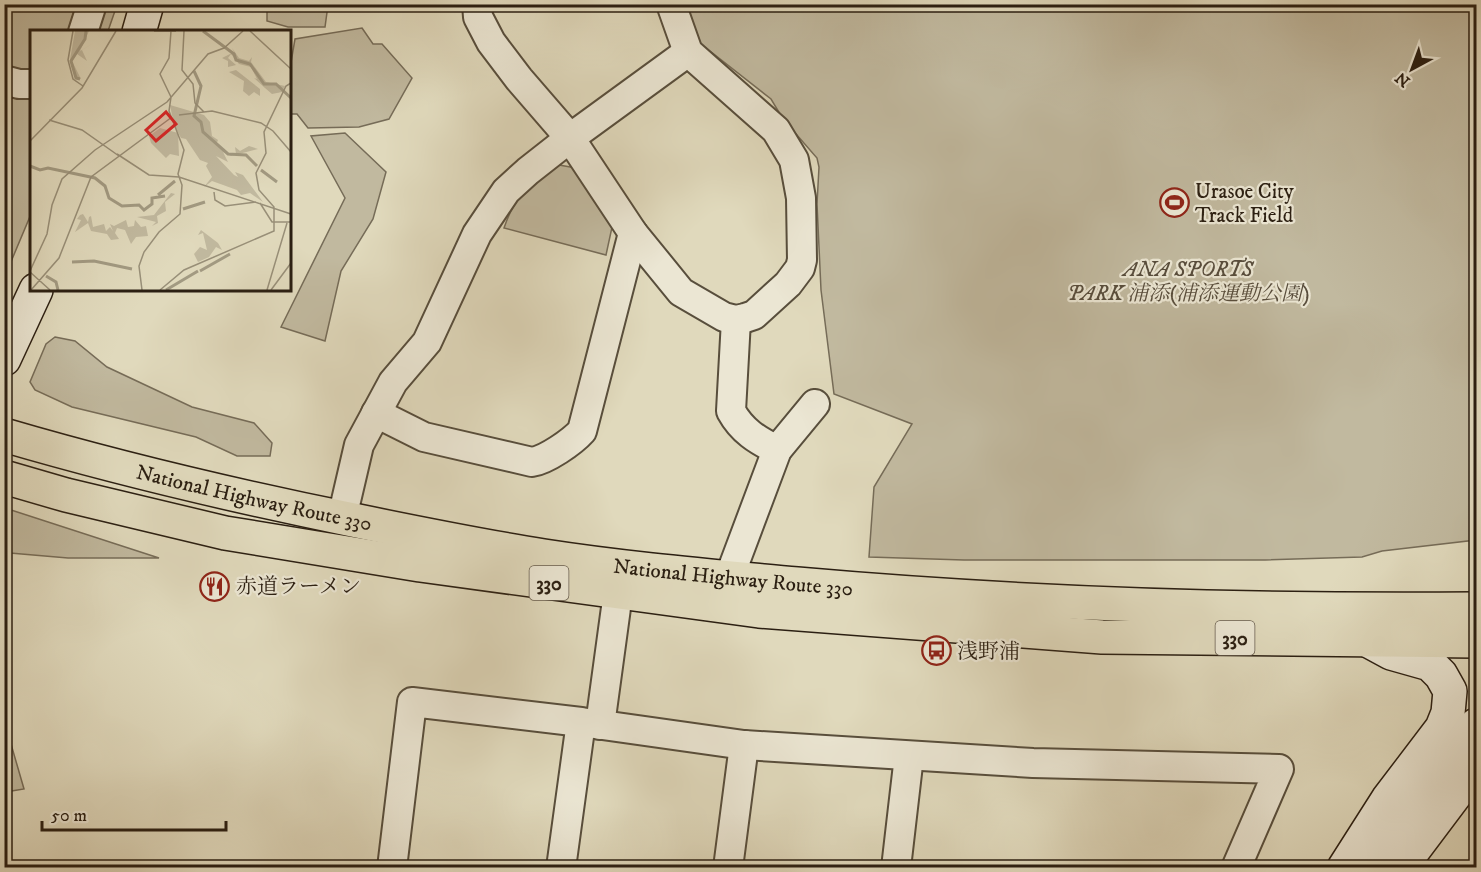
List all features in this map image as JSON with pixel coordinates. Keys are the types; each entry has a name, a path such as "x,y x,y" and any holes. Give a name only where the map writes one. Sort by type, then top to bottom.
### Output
{"highway":[{"name":"National Highway Route 330","path":"4,435 161,478 342,518 545,556 729,578 872,591 1071,603 1261,608 1476,609"},
{"name":"National Highway Route 330","path":"4,477 66,495 225,533 420,565 759,611 1102,637 1476,641"}],"street":[{"path":"84,30 92,4"},
{"path":"140,30 147,4"},
{"path":"477,4 478,17 491,42 519,79 570,138 633,233 681,292 724,317 736,320 754,315 788,284 800,268 802,260 801,198 794,160 776,130 688,52 671,4"},
{"path":"342,518 359,445 393,382 427,342 489,213 506,191 528,171 688,52"},
{"path":"4,80 30,84"},
{"path":"376,414 423,437 532,462 540,461 577,436 582,431 633,233"},
{"path":"4,359 36,291"},
{"path":"736,320 731,411 738,424 753,437 777,450"},
{"path":"729,578 777,450 815,404"},
{"path":"561,867 618,593"},
{"path":"1344,867 1382,808 1442,728 1448,713 1450,691 1441,675 1430,664 1391,653 1367,640"},
{"path":"392,867 412,702 744,745 1033,763 1279,769 1236,867"},
{"path":"1372,867 1385,846 1476,725"},
{"path":"728,867 744,745"},
{"path":"896,867 909,756"},
{"path":"1400,867 1476,767"}],"green space":[{"path":"288,4 328,5 325,27 288,27 267,21 267,11"},
{"path":"4,5 117,5 108,30 30,30 30,216 5,276"},
{"name":"ANA SPORTS PARK 浦添(浦添運動公園)","path":"684,5 1476,5 1476,540 1382,551 1362,557 1265,560 964,560 869,557 874,487 912,424 834,394 821,290 817,158 783,119 771,99 701,44"},
{"path":"362,28 373,44 382,44 412,78 389,119 359,127 308,128 297,114 291,114 291,62 295,39"},
{"path":"345,133 386,172 373,219 341,271 325,341 281,327 345,198 311,136"},
{"path":"559,165 576,168 614,218 606,255 504,228 514,206 525,191"},
{"path":"55,337 75,341 107,367 192,407 254,423 272,443 270,456 237,456 196,437 72,407 35,390 30,382 46,344"},
{"path":"5,508 159,558 68,558 10,553 5,550"},
{"path":"5,735 11,744 24,789 5,792"}],"place":[{"name":"Urasoe City Track Field","path":"1174,203"},
{"name":"赤道ラーメン","path":"215,586"},
{"name":"浅野浦","path":"936,651"}]}
